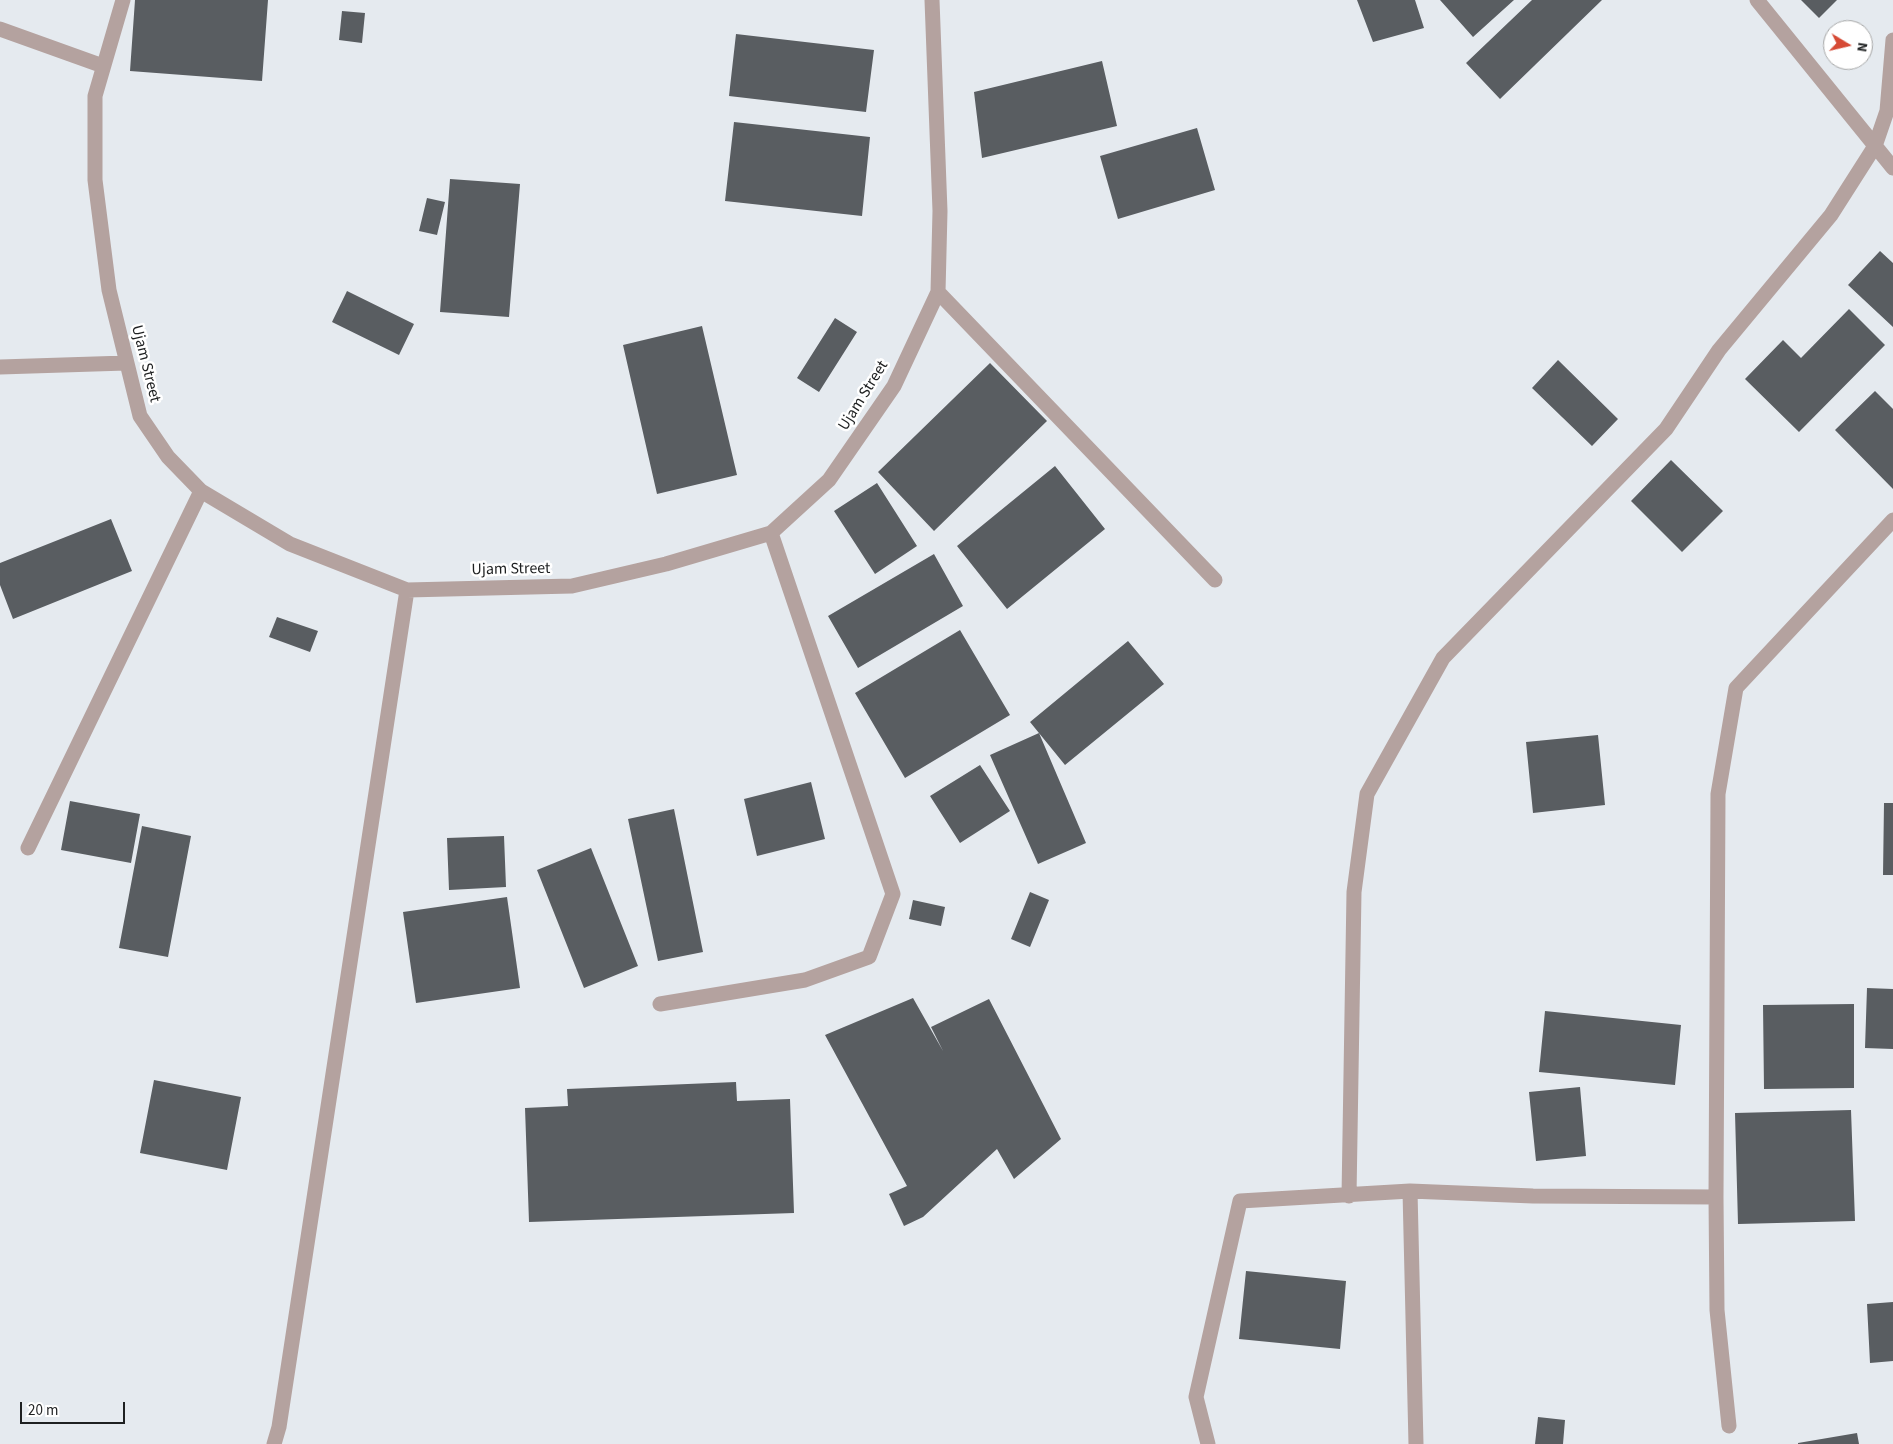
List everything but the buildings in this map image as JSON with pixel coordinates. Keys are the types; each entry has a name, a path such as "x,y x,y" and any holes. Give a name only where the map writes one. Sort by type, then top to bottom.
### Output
{"street":[{"name":"Ujam Street","path":"123,0 95,96 95,180 109,290 140,416 168,457 201,491 290,544 407,590 572,586 666,564 770,533 829,480 894,386 938,292 940,211 932,0"},
{"path":"1757,0 1893,168"},
{"path":"0,29 104,66"},
{"path":"1349,1196 1354,892 1367,794 1443,658 1666,429 1719,350 1831,215 1875,146 1887,111 1893,40"},
{"path":"938,292 1215,580"},
{"path":"0,367 126,363"},
{"path":"28,848 201,491"},
{"path":"1729,1426 1717,1310 1718,794 1736,688 1893,520"},
{"path":"660,1004 805,980 869,958 893,894 770,533"},
{"path":"274,1444 279,1427 407,590"},
{"path":"1410,1191 1416,1444"},
{"path":"1208,1444 1196,1397 1240,1201 1410,1191 1533,1196 1716,1197"}]}
